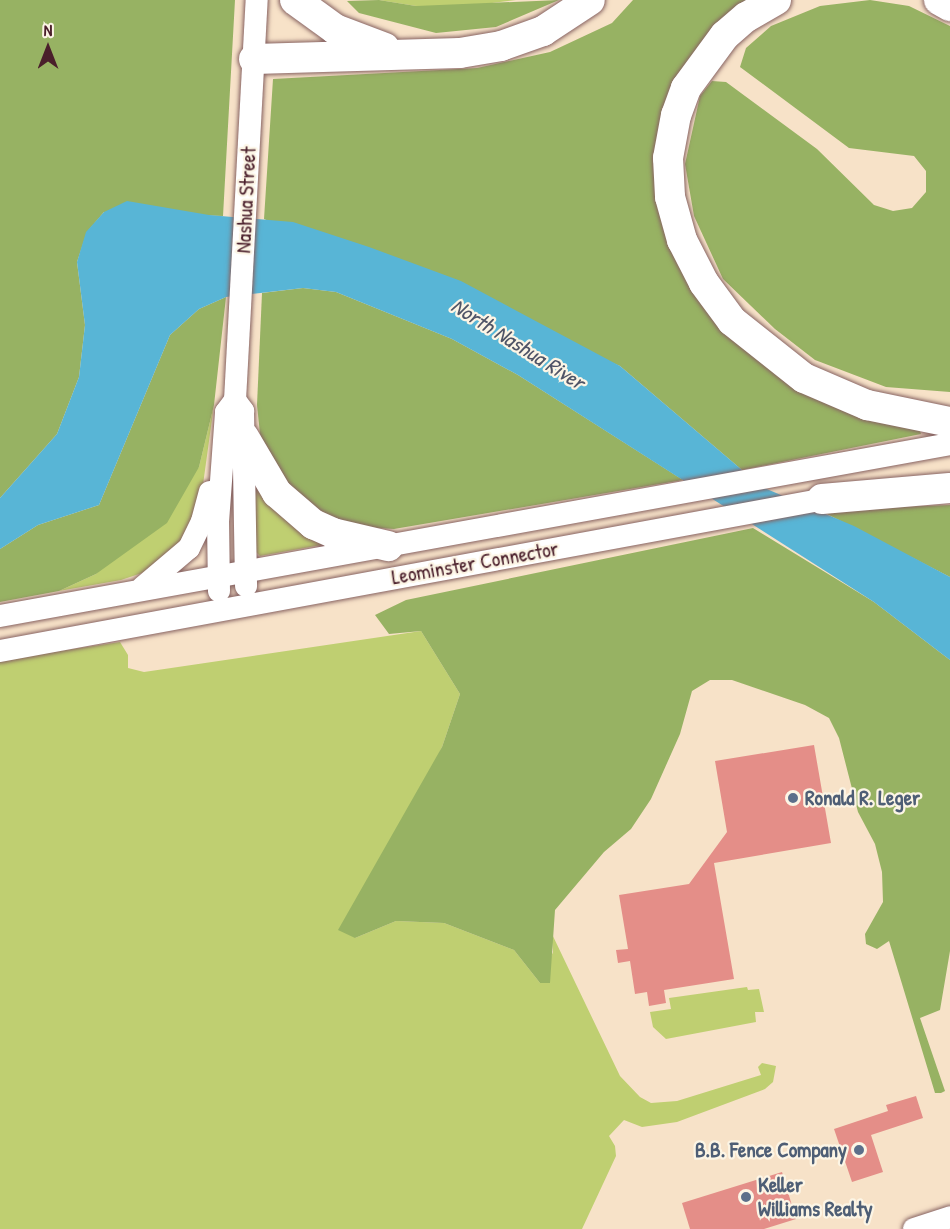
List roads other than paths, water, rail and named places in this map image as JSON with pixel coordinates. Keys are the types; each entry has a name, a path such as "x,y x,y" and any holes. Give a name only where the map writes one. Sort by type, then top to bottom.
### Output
{"highway":[{"path":"296,0 335,29 400,53"},
{"path":"254,59 460,53 501,46 543,31 590,0"},
{"path":"776,0 725,35 686,88 676,115 668,158 670,197 682,240 704,283 732,321 804,378 867,405 950,422"},
{"path":"939,0 950,6"},
{"path":"244,437 277,493 312,524 333,534 388,546"},
{"path":"822,500 906,488 950,488"}],"main road":[{"name":"Nashua Street","path":"220,608 218,522 238,345 257,0"},
{"name":"Nashua Street","path":"230,406 243,411 244,573 247,603"},
{"path":"138,591 179,559 196,535 207,506 216,436 230,406"},
{"name":"Leominster Connector","path":"0,616 950,444"},
{"path":"906,488 950,475"},
{"name":"Leominster Connector","path":"0,651 247,603 822,500"},
{"path":"914,1229 950,1217"}],"water":[{"name":"North Nashua River","path":"127,201 209,215 293,222 369,247 461,281 620,366 762,487 854,526 950,577 950,660 874,602 518,375 452,339 336,292 303,288 226,297 199,309 170,335 99,505 38,525 0,549 0,498 57,434 79,377 85,325 77,262 86,232 104,212"}],"place":[{"name":"Ronald R. Leger","path":"793,798"},
{"name":"B.B. Fence Company","path":"859,1150"},
{"name":"Keller Williams Realty","path":"746,1197"}]}
